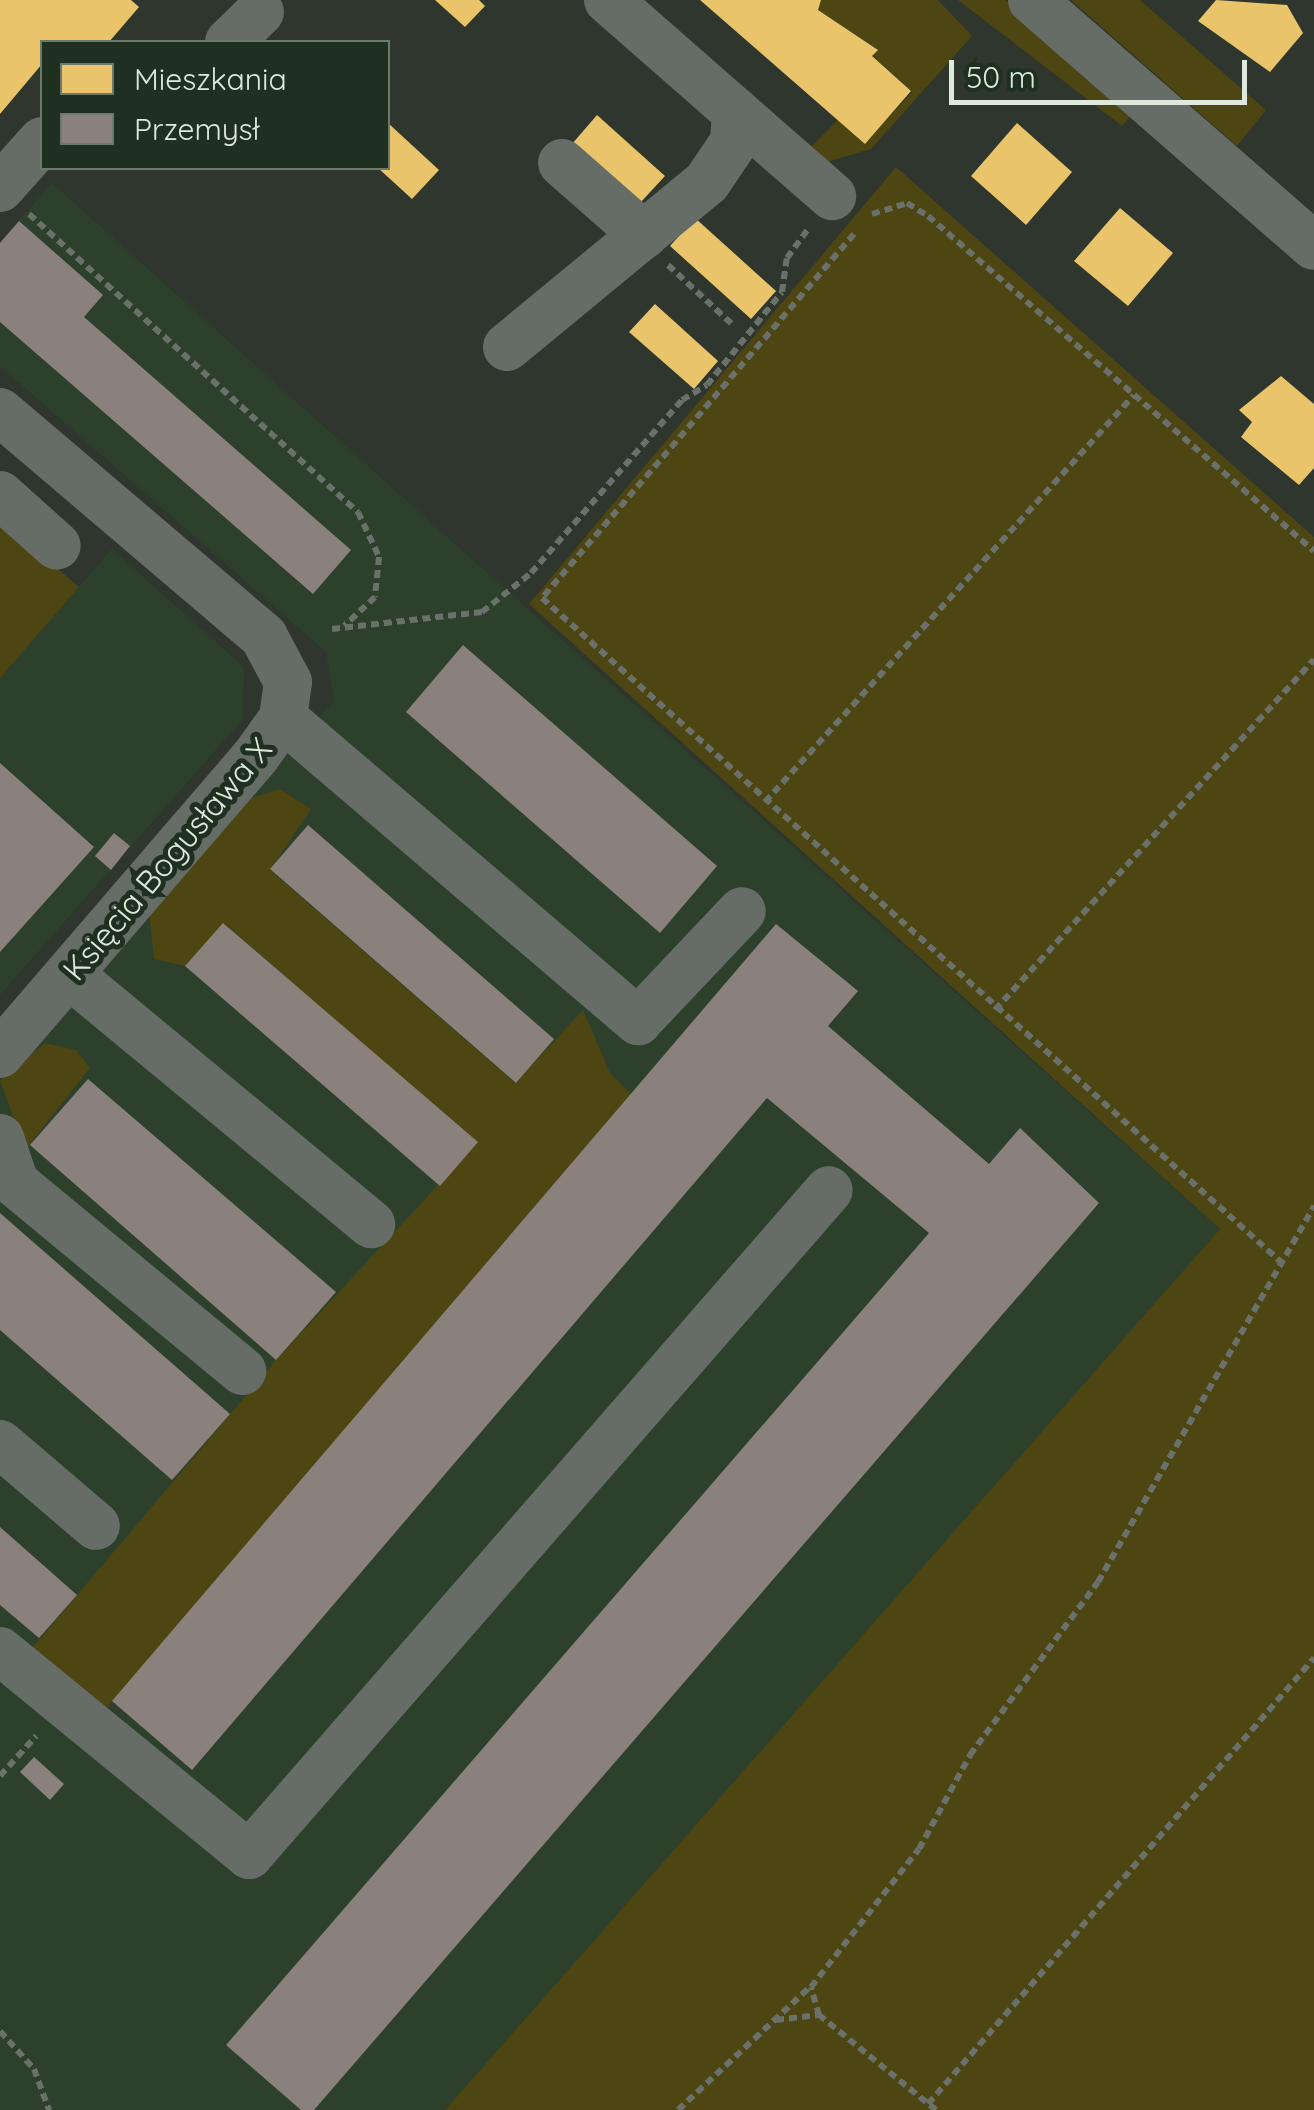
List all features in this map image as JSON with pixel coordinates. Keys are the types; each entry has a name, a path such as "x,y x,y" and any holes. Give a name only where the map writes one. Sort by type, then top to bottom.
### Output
{"street":[{"path":"608,0 832,196"},
{"path":"1032,0 1314,246"},
{"path":"507,346 642,237 725,163 736,112"},
{"path":"0,188 40,143"},
{"path":"562,164 642,237"},
{"name":"Księcia Bogusława X","path":"0,412 264,637 288,682 284,718 0,1054"},
{"path":"0,495 57,546"},
{"path":"284,718 638,1021 742,911"},
{"path":"70,975 371,1224"},
{"path":"0,1138 8,1181 242,1371"},
{"path":"0,1651 249,1855 828,1190"},
{"path":"0,1444 96,1526"}],"path":[{"path":"0,188 358,512 379,557 375,597 354,624 332,630"},
{"path":"264,637 482,612 531,573 782,292 787,258 832,196"},
{"path":"1280,1261 995,1010 542,598 868,217 907,203 928,216 1314,551"},
{"path":"642,237 733,326"},
{"path":"765,802 1134,395"},
{"path":"995,1010 1314,660"},
{"path":"678,2110 811,1986 919,1849 970,1755 1098,1582 1314,1206"},
{"path":"928,2104 1314,1658"},
{"path":"0,1776 65,1704"},
{"path":"811,1986 819,2015 936,2110"},
{"path":"773,2022 819,2015"},
{"path":"0,2031 34,2069 49,2110"}],"shaded area":[{"path":"821,0 938,0 972,36 871,149 827,162 811,147 838,120 865,143 912,92 873,56 877,49 818,10"},
{"path":"958,0 1005,0 1134,112 1122,126"},
{"path":"1071,0 1140,0 1266,110 1237,146"},
{"path":"896,167 1314,537 1314,2110 445,2110 1220,1229 529,604"},
{"path":"52,183 1220,1229 445,2110 0,2110 0,1687 27,1653 0,1629 0,1080 334,701 326,652 0,366 0,242"},
{"path":"0,519 79,587 0,678"},
{"path":"112,549 244,667 243,719 0,995 0,677"},
{"path":"280,789 311,809 270,870 515,1083 583,1010 610,1073 631,1094 100,1716 28,1653 276,1360 477,1143 224,923 185,966 154,959 149,911 242,801"},
{"path":"45,1043 76,1050 90,1068 25,1150 0,1080"}],"building: Mieszkania":[{"path":"0,0 131,0 139,7 111,40 40,40 40,66 0,114"},
{"path":"435,0 479,0 485,6 465,27"},
{"path":"700,0 821,0 818,10 878,50 872,56 911,91 865,144"},
{"path":"1216,0 1287,5 1303,33 1270,72 1198,21"},
{"path":"597,115 665,176 640,203 572,144"},
{"path":"1017,123 1072,172 1026,225 971,176"},
{"path":"390,125 439,170 412,199 380,170 390,170"},
{"path":"1120,208 1173,253 1128,306 1074,261"},
{"path":"695,218 776,291 751,319 670,246"},
{"path":"655,304 718,361 694,389 629,332"},
{"path":"1281,376 1314,404 1314,468 1299,485 1241,437 1252,422 1239,410"}],"building: Przemysł":[{"path":"19,221 103,295 84,317 351,550 313,594 0,322 0,243"},
{"path":"463,645 717,866 660,933 406,712"},
{"path":"0,763 94,847 0,952"},
{"path":"308,825 554,1039 516,1083 270,869"},
{"path":"114,833 130,846 111,870 95,856"},
{"path":"223,923 478,1142 440,1186 185,966"},
{"path":"776,924 858,991 828,1026 989,1164 1020,1128 1099,1203 314,2110 301,2110 226,2045 929,1233 767,1098 192,1770 112,1701"},
{"path":"88,1079 336,1292 276,1360 30,1145"},
{"path":"0,1213 230,1414 172,1480 0,1330"},
{"path":"0,1527 77,1595 39,1638 0,1605"},
{"path":"34,1757 64,1784 50,1800 20,1772"}]}
